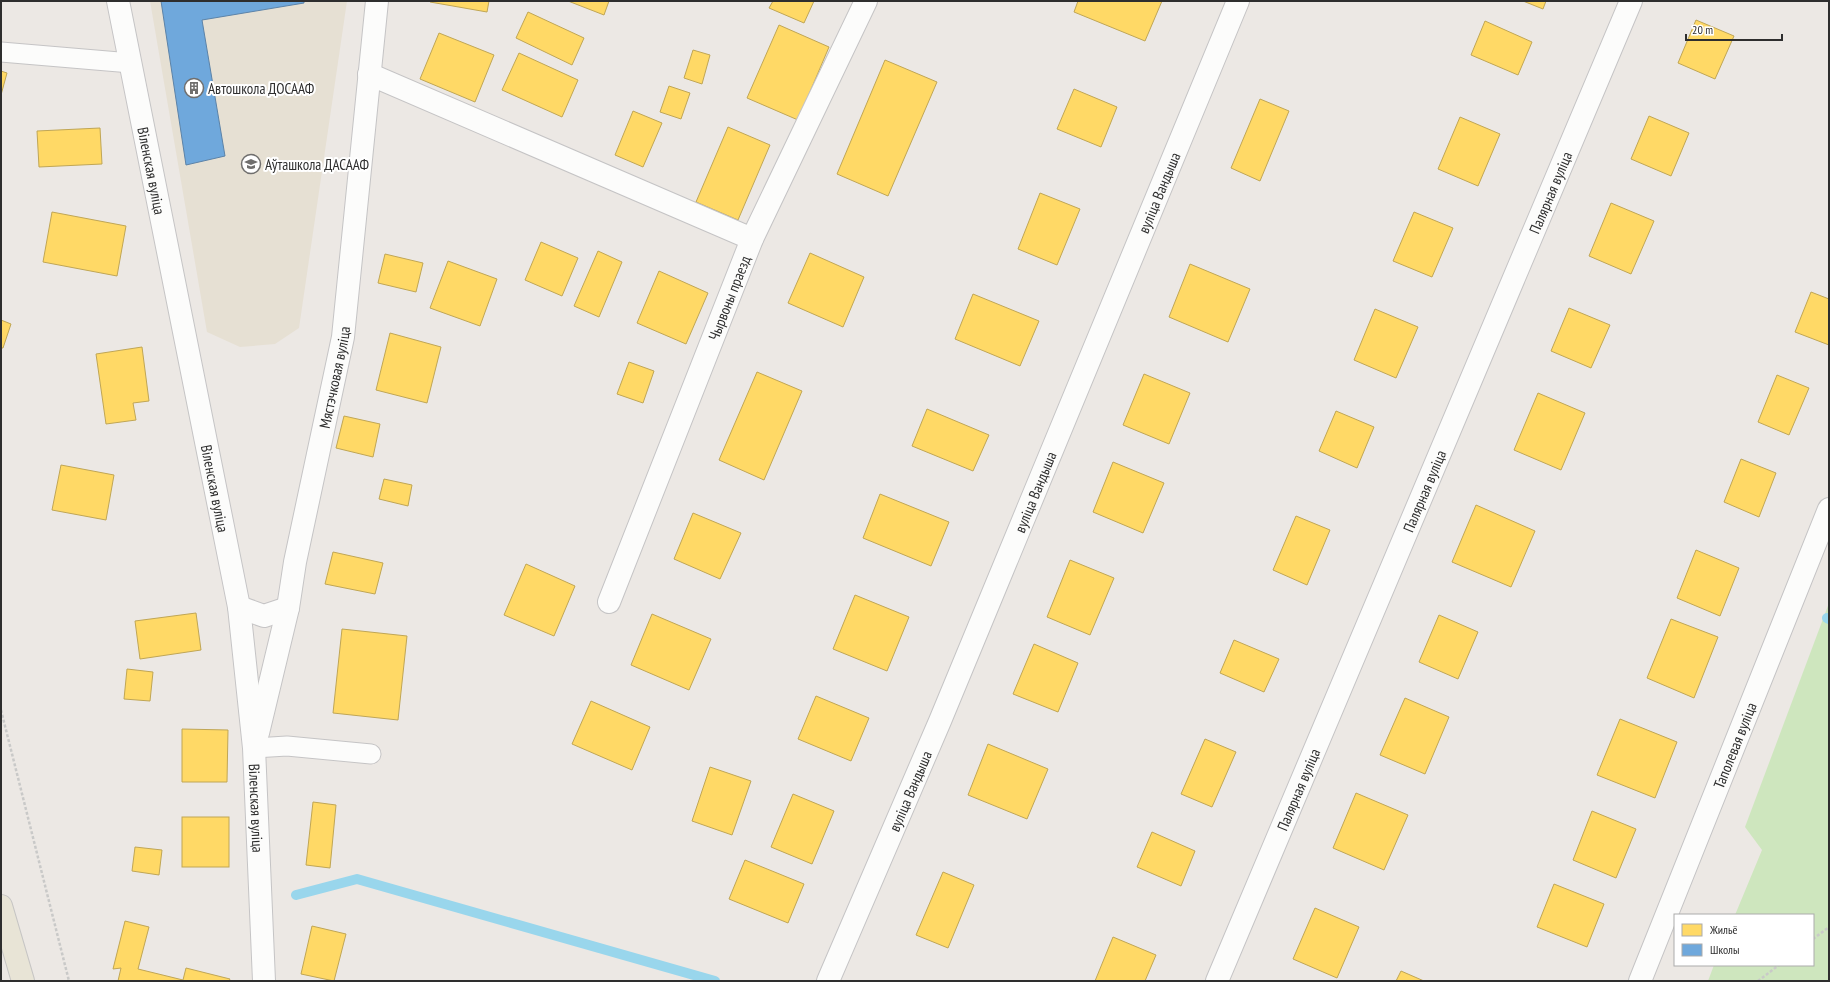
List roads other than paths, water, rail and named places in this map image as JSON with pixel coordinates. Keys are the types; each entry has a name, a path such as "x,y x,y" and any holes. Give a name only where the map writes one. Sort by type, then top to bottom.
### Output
{"main road":[{"path":"1,906 23,981"}],"street":[{"name":"Віленская вуліца","path":"118,1 239,607 254,748 264,981"},
{"name":"Мястэчковая вуліца","path":"254,748 288,608 295,562 343,337 377,1"},
{"name":"Чырвоны праезд","path":"609,602 752,239 866,1"},
{"name":"вуліца Вандыша","path":"828,981 940,721 1238,1"},
{"name":"Палярная вуліца","path":"1216,981 1631,1"},
{"path":"369,74 752,239"},
{"name":"Таполевая вуліца","path":"1640,981 1829,509"},
{"path":"239,607 264,616 288,608"}],"lane":[{"path":"1,52 130,64"},
{"path":"254,748 287,746 371,754"}],"waterway":[{"path":"296,895 357,879 715,981"}],"place":[{"name":"Автошкола ДОСААФ","path":"194,88"},
{"name":"Аўташкола ДАСААФ","path":"251,164"}]}
